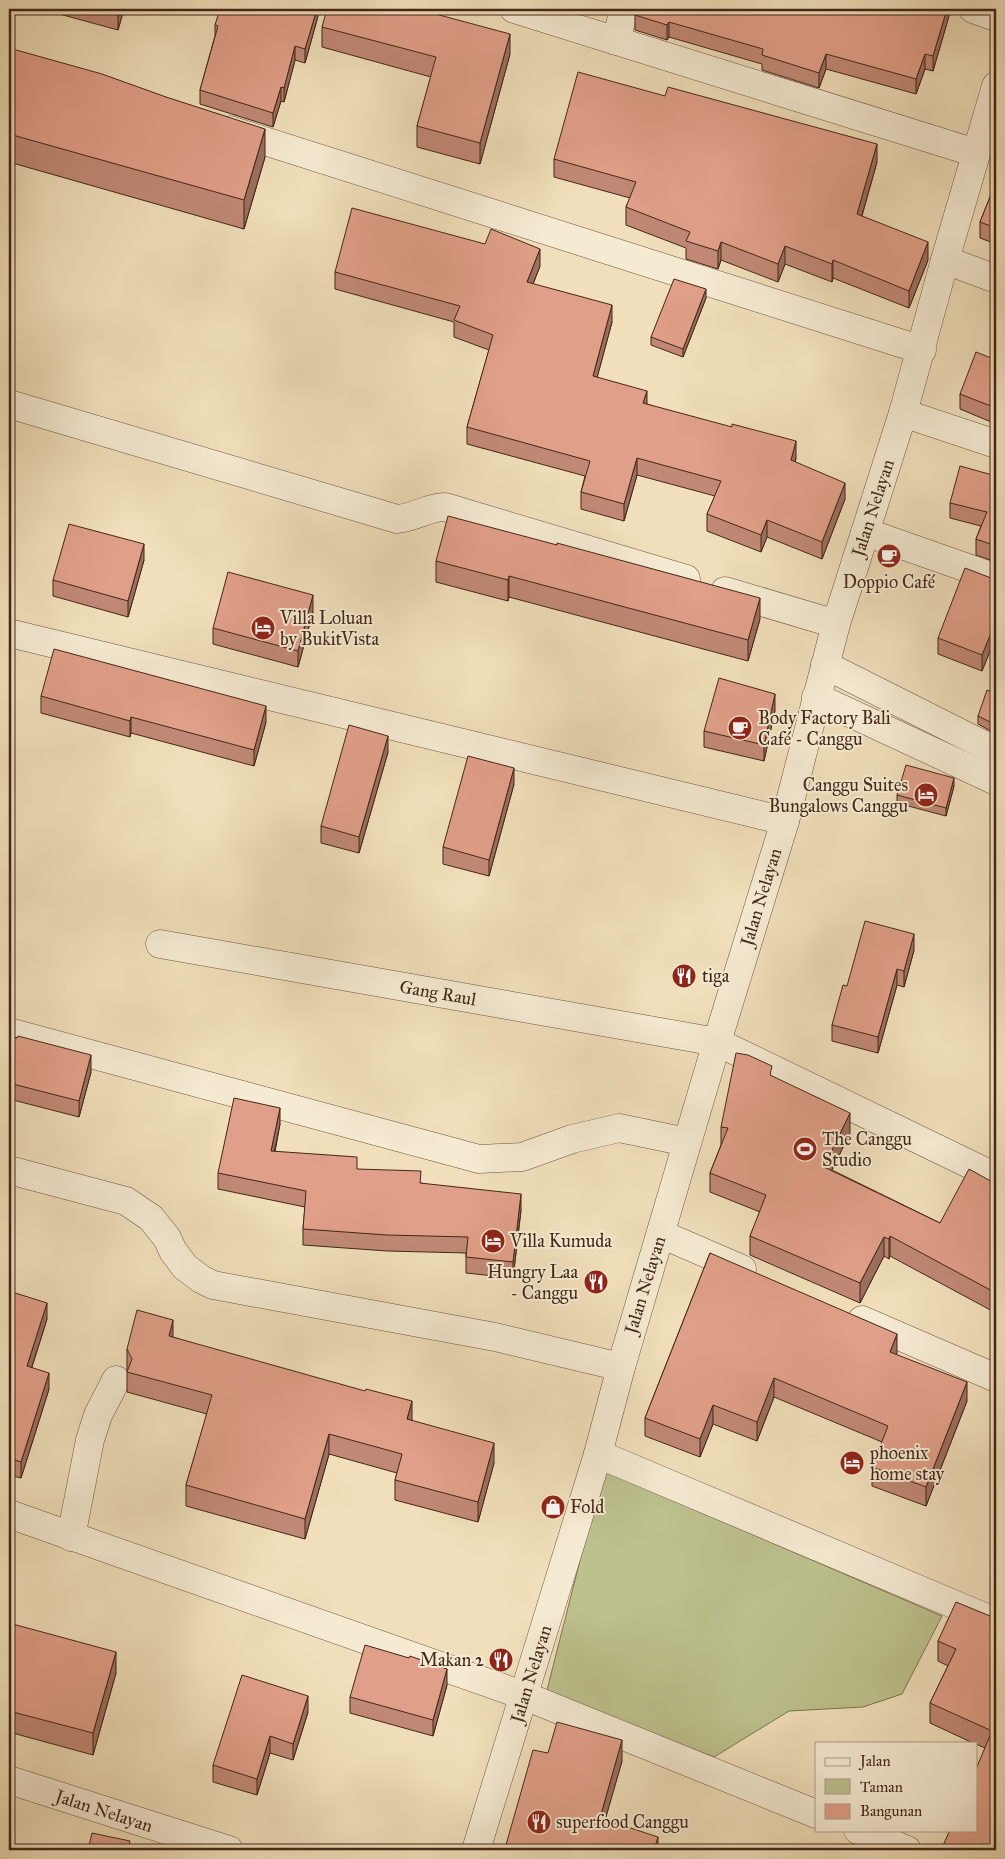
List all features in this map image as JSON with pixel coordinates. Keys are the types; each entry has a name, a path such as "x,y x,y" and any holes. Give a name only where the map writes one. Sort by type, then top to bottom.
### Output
{"street":[{"path":"514,9 616,41 986,139"},
{"path":"616,41 624,9"},
{"path":"973,9 996,17"},
{"name":"Jalan Nelayan","path":"476,1850 598,1454 687,1142 785,821 836,624 922,350 945,260 986,139 996,86"},
{"path":"209,123 922,350"},
{"path":"945,260 996,279"},
{"path":"9,404 397,519 434,507 445,507 836,624"},
{"path":"903,413 996,444"},
{"path":"865,532 996,578"},
{"path":"9,633 785,821"},
{"path":"825,665 996,751"},
{"path":"816,697 996,780"},
{"name":"Gang Raul","path":"160,944 717,1042 996,1177"},
{"path":"9,1032 479,1159 522,1157 572,1139 619,1128 687,1142"},
{"path":"9,1170 126,1201 151,1218 167,1238 185,1267 212,1285 495,1337 621,1368"},
{"path":"661,1234 761,1276"},
{"path":"842,1312 996,1378"},
{"path":"71,1537 90,1440 98,1415 116,1380"},
{"path":"598,1454 996,1622"},
{"path":"9,1514 525,1696 815,1814"},
{"name":"Jalan Nelayan","path":"9,1780 229,1850"},
{"path":"863,1832 907,1850"}],"green space":[{"path":"603,1470 942,1616 902,1694 863,1707 789,1711 714,1757 546,1694"}],"building":[{"path":"220,9 317,9 305,49 295,46 284,88 281,87 273,113 200,90 218,26 215,25"},
{"path":"327,9 417,9 510,34 480,143 417,126 436,57 322,27"},
{"path":"636,9 947,9 933,56 925,54 916,79 826,54 819,73 762,55 763,49 669,22 667,25 635,15"},
{"path":"9,48 102,74 265,129 244,200 9,134"},
{"path":"578,72 665,96 668,87 877,144 857,214 928,242 909,291 833,260 832,264 785,246 778,264 721,242 718,251 686,241 690,232 626,207 636,182 554,159"},
{"path":"996,182 996,228 980,222"},
{"path":"352,208 485,244 491,229 540,249 527,282 612,305 593,376 647,391 643,403 732,427 732,424 796,441 791,460 845,483 822,542 767,520 761,535 707,514 721,481 637,458 624,504 581,492 590,461 467,427 493,335 454,320 460,306 335,272"},
{"path":"674,279 706,289 683,349 651,337"},
{"path":"976,352 996,360 996,408 960,394"},
{"path":"960,466 996,476 996,546 976,539 987,512 950,503"},
{"path":"448,516 557,545 557,543 760,598 748,640 509,576 508,580 436,561"},
{"path":"69,524 144,544 128,601 53,580"},
{"path":"965,568 991,578 996,578 996,621 982,655 938,638"},
{"name":"Villa Loluan by BukitVista","path":"228,572 313,595 298,651 213,628"},
{"path":"54,649 266,706 254,750 131,717 130,721 41,696"},
{"name":"Body Factory Bali Café - Canggu","path":"719,678 775,694 764,745 704,731"},
{"path":"987,690 996,694 996,725 978,716"},
{"path":"349,725 388,736 359,837 321,826"},
{"path":"468,756 514,768 489,860 443,847"},
{"name":"Canggu Suites Bungalows Canggu","path":"906,765 954,778 946,808 897,795"},
{"path":"865,921 914,934 904,971 897,969 878,1037 832,1025 843,985 847,986"},
{"path":"18,1036 91,1055 79,1101 9,1083 9,1037 17,1038"},
{"path":"736,1053 748,1055 772,1066 770,1075 850,1113 824,1167 940,1223 969,1169 996,1184 996,1293 890,1236 889,1239 884,1237 860,1283 750,1236 766,1195 710,1173 728,1128 721,1127"},
{"path":"234,1098 280,1108 271,1151 357,1157 357,1169 421,1171 420,1183 521,1194 513,1262 466,1257 468,1237 387,1235 303,1229 306,1191 218,1173"},
{"path":"710,1253 897,1334 890,1352 967,1382 926,1487 872,1467 888,1426 774,1378 757,1422 713,1405 700,1439 645,1418"},
{"path":"9,1291 47,1303 27,1366 49,1373 21,1462 9,1458"},
{"path":"137,1310 173,1320 169,1336 365,1391 366,1389 412,1401 407,1419 494,1443 478,1502 395,1480 402,1454 329,1434 305,1519 186,1485 212,1395 127,1372 132,1359 127,1349"},
{"path":"956,1602 996,1617 996,1850 941,1850 949,1832 978,1832 978,1764 992,1731 930,1703 956,1649 938,1641"},
{"path":"9,1623 116,1652 93,1733 9,1711"},
{"path":"365,1645 409,1658 410,1656 447,1669 433,1720 350,1697"},
{"path":"242,1675 308,1696 293,1744 270,1736 257,1779 213,1765"},
{"path":"557,1722 622,1740 600,1818 658,1837 654,1850 525,1850 506,1845 533,1750 548,1753"},
{"path":"92,1833 130,1841 128,1850 88,1850"}],"place":[{"name":"Doppio Café","path":"889,556"},
{"name":"Villa Loluan by BukitVista","path":"263,628"},
{"name":"Body Factory Bali Café - Canggu","path":"740,728"},
{"name":"Canggu Suites Bungalows Canggu","path":"926,795"},
{"name":"tiga","path":"684,976"},
{"name":"The Canggu Studio","path":"805,1149"},
{"name":"Villa Kumuda","path":"493,1241"},
{"name":"Hungry Laa - Canggu","path":"596,1282"},
{"name":"phoenix home stay","path":"852,1463"},
{"name":"Fold","path":"553,1507"},
{"name":"Makan 2","path":"501,1660"},
{"name":"superfood Canggu","path":"539,1822"}]}
